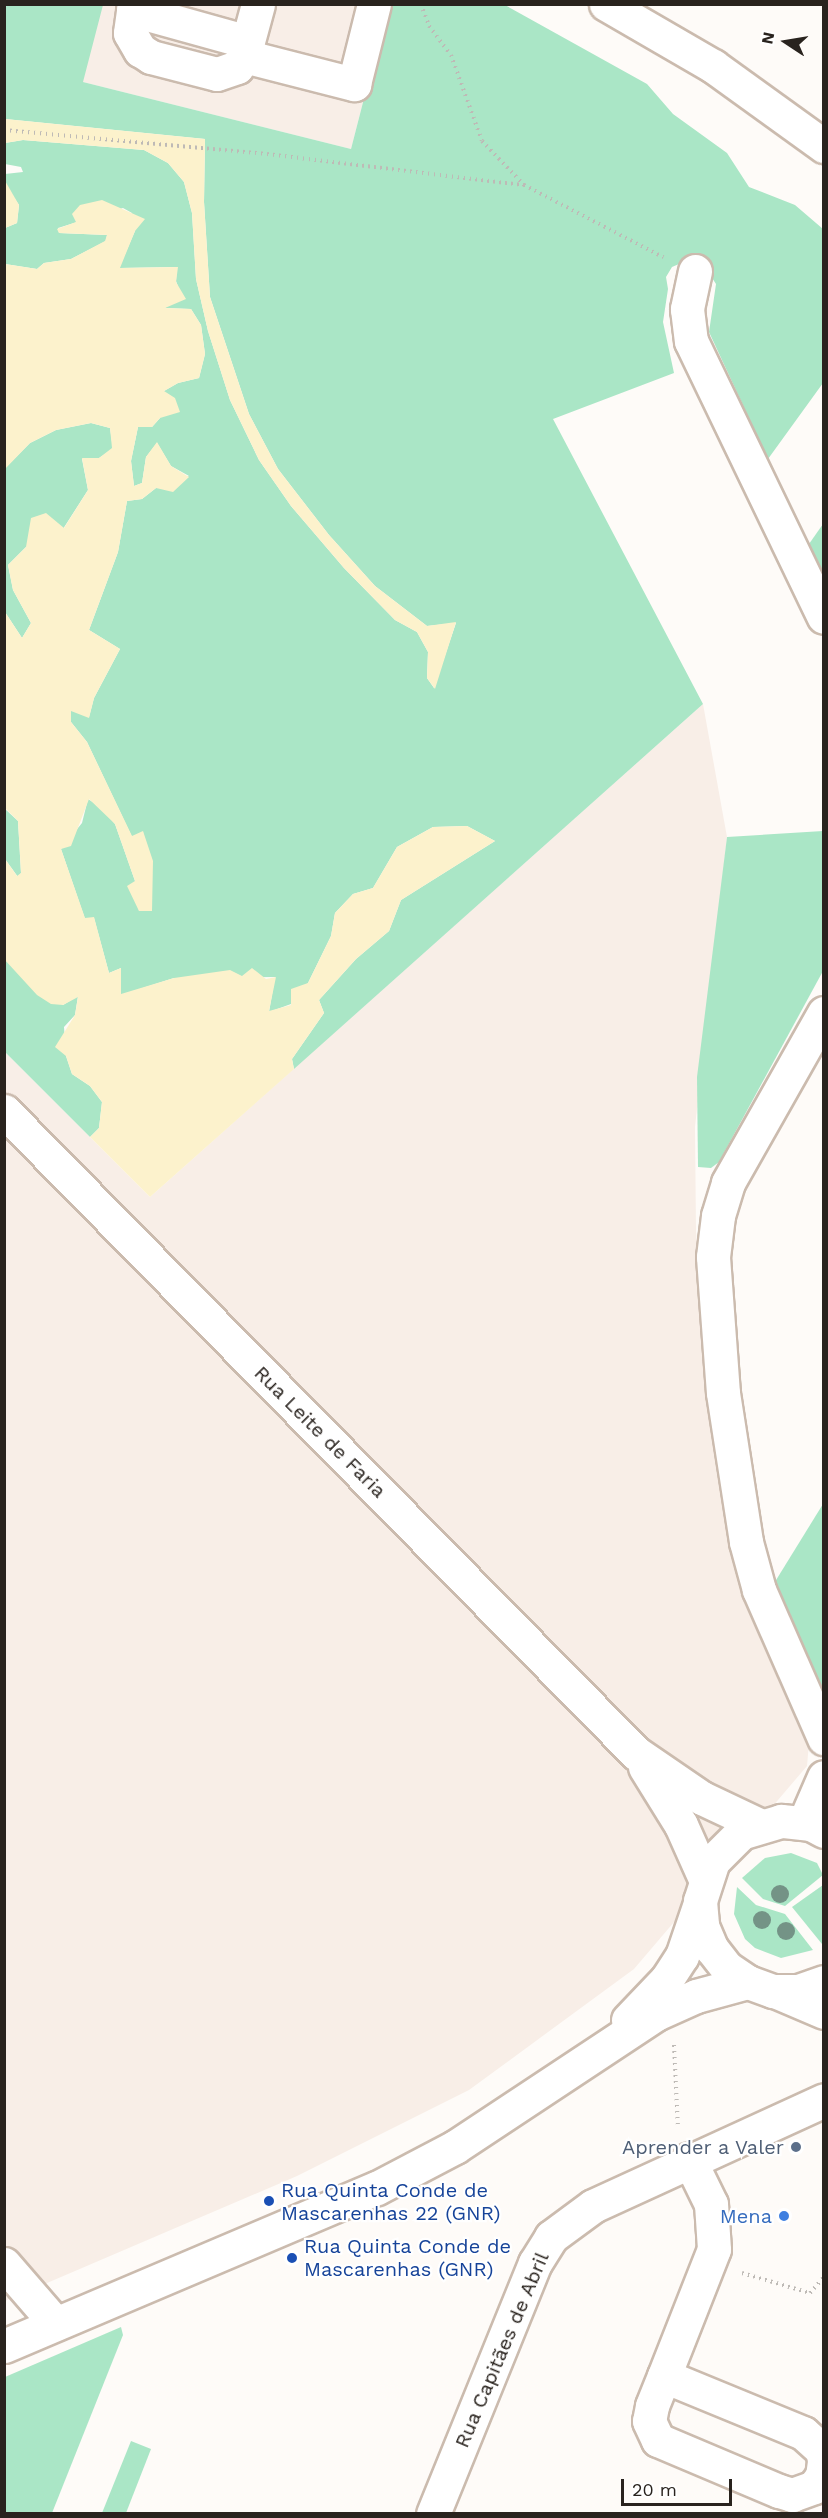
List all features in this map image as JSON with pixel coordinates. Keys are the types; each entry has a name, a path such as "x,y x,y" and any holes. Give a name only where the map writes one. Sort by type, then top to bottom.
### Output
{"street":[{"path":"133,7 130,33 134,44 151,57 217,74 237,67 246,49 258,4"},
{"path":"246,49 354,84 374,4"},
{"path":"606,4 713,66 824,146"},
{"path":"695,271 687,309 691,340 824,617"},
{"path":"824,1013 728,1183 718,1216 713,1257 723,1393 746,1542 759,1590 824,1738"},
{"name":"Rua Leite de Faria","path":"4,1111 636,1753"},
{"path":"636,1753 702,1798 759,1825 815,1826 824,1777"},
{"path":"636,1753 681,1825 703,1890 702,1926 712,1949 727,1968 760,1987 824,2012"},
{"path":"599,2048 667,1979 682,1956 703,1890 726,1846 759,1825"},
{"path":"4,2346 377,2188 517,2108 599,2048 676,2005 724,1986 798,1991 824,1982"},
{"name":"Rua Capitães de Abril","path":"444,2510 535,2263 551,2237 593,2206 688,2159 824,2100"},
{"path":"664,2376 813,2439 824,2461 822,2475 814,2487 792,2495 658,2440 649,2421 664,2376 710,2264 715,2226 711,2204 688,2159"},
{"path":"4,2264 56,2324"}],"path":[{"path":"421,4 429,26 451,55 483,141 524,185"},
{"path":"4,130 267,154 524,185 695,271"},
{"path":"676,2005 673,2088 678,2133 688,2159"},
{"path":"710,2264 810,2293 824,2277"}],"shaded area":[{"path":"88,5 388,5 351,149 75,80"},
{"path":"703,704 727,837 695,1127 696,1232 709,1385 735,1559 751,1617 809,1743 807,1766 634,1969 469,2090 297,2176 5,2301 5,1052 150,1197"}],"green space":[{"path":"8,4 103,5 83,82 351,149 388,5 505,5 647,84 673,114 727,153 749,187 795,205 823,229 823,383 768,459 709,332 716,284 705,267 686,261 672,267 666,277 668,289 663,322 674,373 553,419 703,704 294,1069 292,1059 324,1013 319,1000 356,959 389,931 401,900 495,841 467,826 433,827 397,847 373,888 353,894 335,913 331,936 308,983 291,1004 269,1012 275,977 174,978 121,995 121,968 109,973 94,918 85,919 61,849 82,823 88,799 102,808 115,824 135,881 139,911 151,911 143,832 132,837 87,742 71,722 71,710 89,717 94,698 120,649 89,630 118,552 127,501 142,499 156,488 189,476 171,466 157,443 146,457 142,483 134,486 131,461 138,427 152,427 160,418 164,391 178,383 199,378 205,354 201,325 191,309 165,308 180,292 176,281 177,267 119,268 135,231 132,213 123,208 58,228 59,233 107,235 106,241 71,259 44,263 37,269 5,264 5,228 17,223 19,205 6,186 5,174 23,172 21,167 5,164 5,143 23,140 144,150 168,163 184,182 192,213 196,279 208,331 230,400 259,460 291,506 344,568 395,620 417,632 428,652 427,678 434,688 456,623 427,626 375,586 329,535 278,469 249,414 210,297 204,202 205,139 5,119 4,9"},
{"path":"91,423 110,428 113,449 99,458 82,459 88,490 63,529 26,547 8,565 13,590 31,623 22,638 5,612 4,469 30,443 56,430"},
{"path":"823,524 823,573 809,544"},
{"path":"4,808 18,821 21,873 18,877 5,859"},
{"path":"823,831 823,971 719,1162 711,1168 698,1167 697,1077 727,837"},
{"path":"4,959 63,1005 78,996 75,1015 64,1027 66,1056 72,1074 90,1086 102,1102 99,1128 90,1137 5,1052"},
{"path":"823,1504 823,1699 773,1585"},
{"path":"791,1853 817,1863 823,1875 785,1906 763,1899 742,1878 765,1858"},
{"path":"823,1885 824,1942 822,1944 792,1907"},
{"path":"737,1887 756,1905 785,1914 813,1950 781,1958 755,1948 745,1939 734,1914"},
{"path":"121,2327 123,2335 52,2513 5,2513 5,2377"},
{"path":"131,2441 151,2449 126,2513 102,2513"}],"sand":[{"path":"5,119 205,139 204,202 210,297 249,414 278,469 329,535 375,586 427,626 456,622 435,689 427,678 428,652 417,632 395,620 344,568 291,506 259,460 230,400 208,331 196,279 192,213 184,182 168,163 144,150 23,140 5,143"},
{"path":"4,179 19,205 17,223 5,228"},
{"path":"102,200 145,219 135,231 120,268 178,267 176,282 186,299 165,308 191,309 201,325 205,354 199,378 178,383 164,391 175,398 180,412 160,418 152,427 138,427 131,461 134,486 142,483 146,457 157,442 171,466 189,477 173,492 156,488 142,499 127,501 118,552 89,630 120,649 94,698 89,718 71,711 71,722 87,742 132,836 143,831 153,861 152,911 139,911 127,886 135,881 115,824 89,799 71,846 61,849 85,918 94,917 109,973 121,968 121,994 174,978 230,970 242,976 252,968 266,979 276,977 269,1011 291,1005 291,989 308,983 331,936 335,913 353,894 373,888 397,847 433,827 467,826 495,841 401,900 389,931 356,959 319,1000 324,1013 292,1059 294,1069 150,1197 90,1137 99,1128 102,1102 90,1086 72,1074 66,1056 55,1047 75,1015 78,997 63,1005 51,1004 37,995 4,959 5,859 17,876 21,873 18,821 5,808 5,612 22,638 31,623 13,590 8,565 26,547 31,518 46,513 64,528 88,490 82,458 99,458 112,448 110,428 91,423 56,430 30,443 5,469 5,264 37,269 44,263 71,259 105,241 107,235 59,233 57,229 76,222 72,214 80,205"}],"place":[{"name":"Aprender a Valer","path":"796,2147"},
{"name":"Rua Quinta Conde de Mascarenhas 22 (GNR)","path":"269,2201"},
{"name":"Mena","path":"784,2216"},
{"name":"Rua Quinta Conde de Mascarenhas (GNR)","path":"292,2258"}]}
